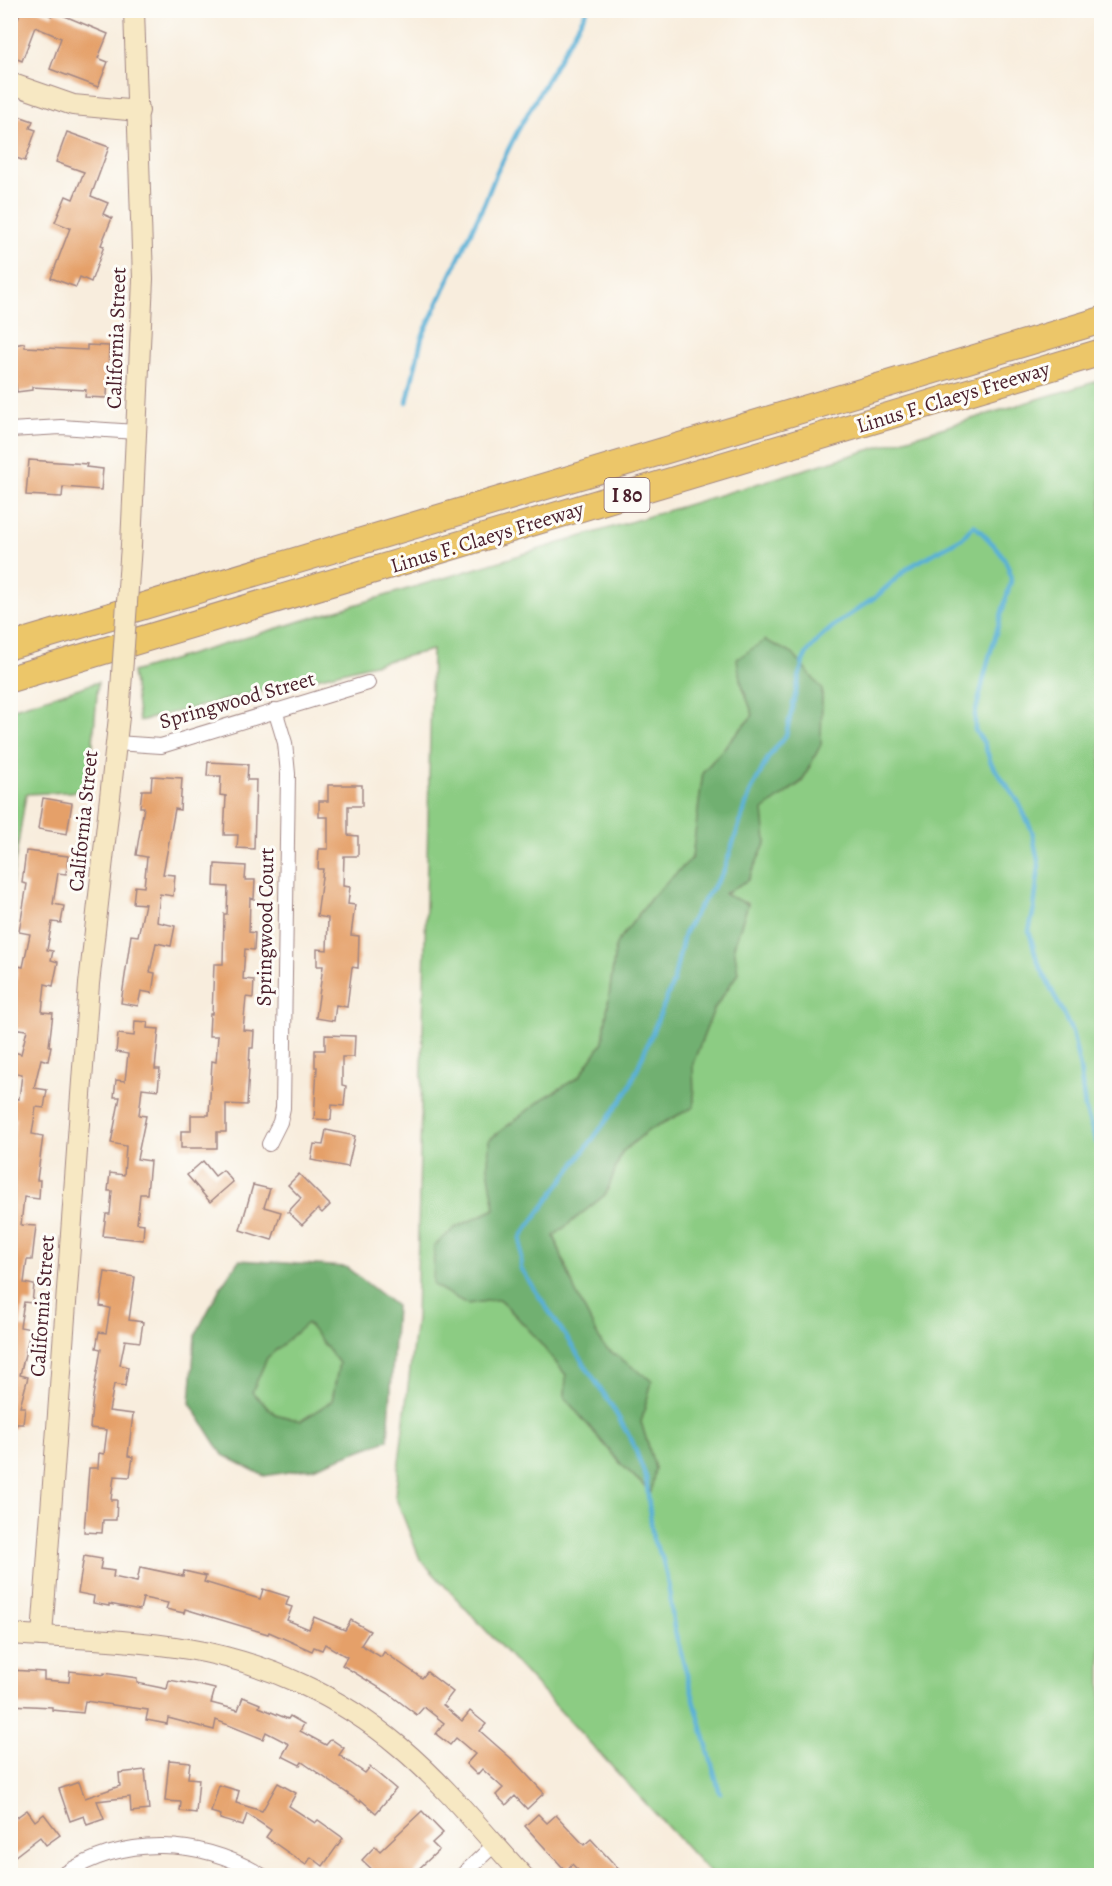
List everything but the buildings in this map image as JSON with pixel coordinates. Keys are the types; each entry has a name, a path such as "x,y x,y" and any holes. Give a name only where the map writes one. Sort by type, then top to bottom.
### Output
{"highway":[{"name":"Linus F. Claeys Freeway","path":"10,646 1101,320"},
{"name":"Linus F. Claeys Freeway","path":"10,679 1101,352"}],"street":[{"name":"California Street","path":"42,1636 89,984 119,717 131,544 143,279 134,10"},
{"path":"10,83 73,105 139,111"},
{"path":"10,430 61,427 136,432"},
{"name":"Springwood Street","path":"116,743 161,746 368,683"},
{"name":"Springwood Court","path":"269,1144 280,1122 283,1108 288,798 287,754 275,710"},
{"path":"10,1634 139,1643 189,1649 238,1660 301,1684 346,1708 400,1747 437,1782 523,1875"},
{"path":"461,1875 495,1844"},
{"path":"61,1875 87,1861 117,1850 163,1845 216,1853 263,1875"}],"green space":[{"path":"1101,380 1101,1875 712,1875 420,1559 395,1496 416,1319 432,650 139,721 132,672","holes":["740,679 822,689 821,744 802,782 762,810 766,842 748,880 723,895 748,904 734,946 738,973 714,1009 693,1063 694,1107 649,1130 622,1152 606,1194 554,1235 575,1291 603,1346 652,1381 641,1422 655,1468 650,1492 622,1465 565,1398 566,1375 531,1332 499,1299 467,1304 455,1228 495,1209 489,1140 544,1098 579,1077 603,1042 616,944 652,897 692,858 703,772 753,715"]},
{"path":"765,640 793,654 822,689 821,744 802,781 763,810 766,842 748,880 724,894 748,904 734,946 738,973 714,1009 693,1063 694,1107 649,1130 622,1152 606,1194 554,1236 575,1291 603,1346 652,1381 641,1422 655,1468 651,1492 622,1465 565,1398 566,1375 500,1299 467,1304 433,1285 434,1246 455,1228 495,1209 488,1168 489,1140 544,1098 579,1077 603,1042 616,944 652,897 692,858 703,772 753,715 740,679 737,659"},
{"path":"98,682 89,791 26,794 11,888 11,709"},
{"path":"239,1260 346,1267 396,1306 388,1440 313,1468 264,1476 223,1455 190,1403 195,1336 220,1288","holes":["307,1323 339,1363 332,1401 301,1421 275,1414 252,1392 267,1358"]},
{"path":"307,1322 339,1363 332,1401 301,1421 275,1414 252,1392 267,1358"}],"waterway":[{"path":"407,402 422,337 497,172 517,132 587,10"},
{"path":"720,1793 674,1628 662,1557 653,1540 646,1477 632,1441 610,1403 521,1269 521,1237 628,1091 673,983 684,934 699,907 723,873 750,793 768,758 786,735 803,661 807,653 835,625 877,596 909,567 962,538 974,525 1003,557 1010,572 1011,581 988,661 975,715 975,730 984,743 991,763 1018,801 1032,831 1039,866 1029,931 1037,960 1072,1032 1080,1068 1085,1108 1096,1142"}]}
